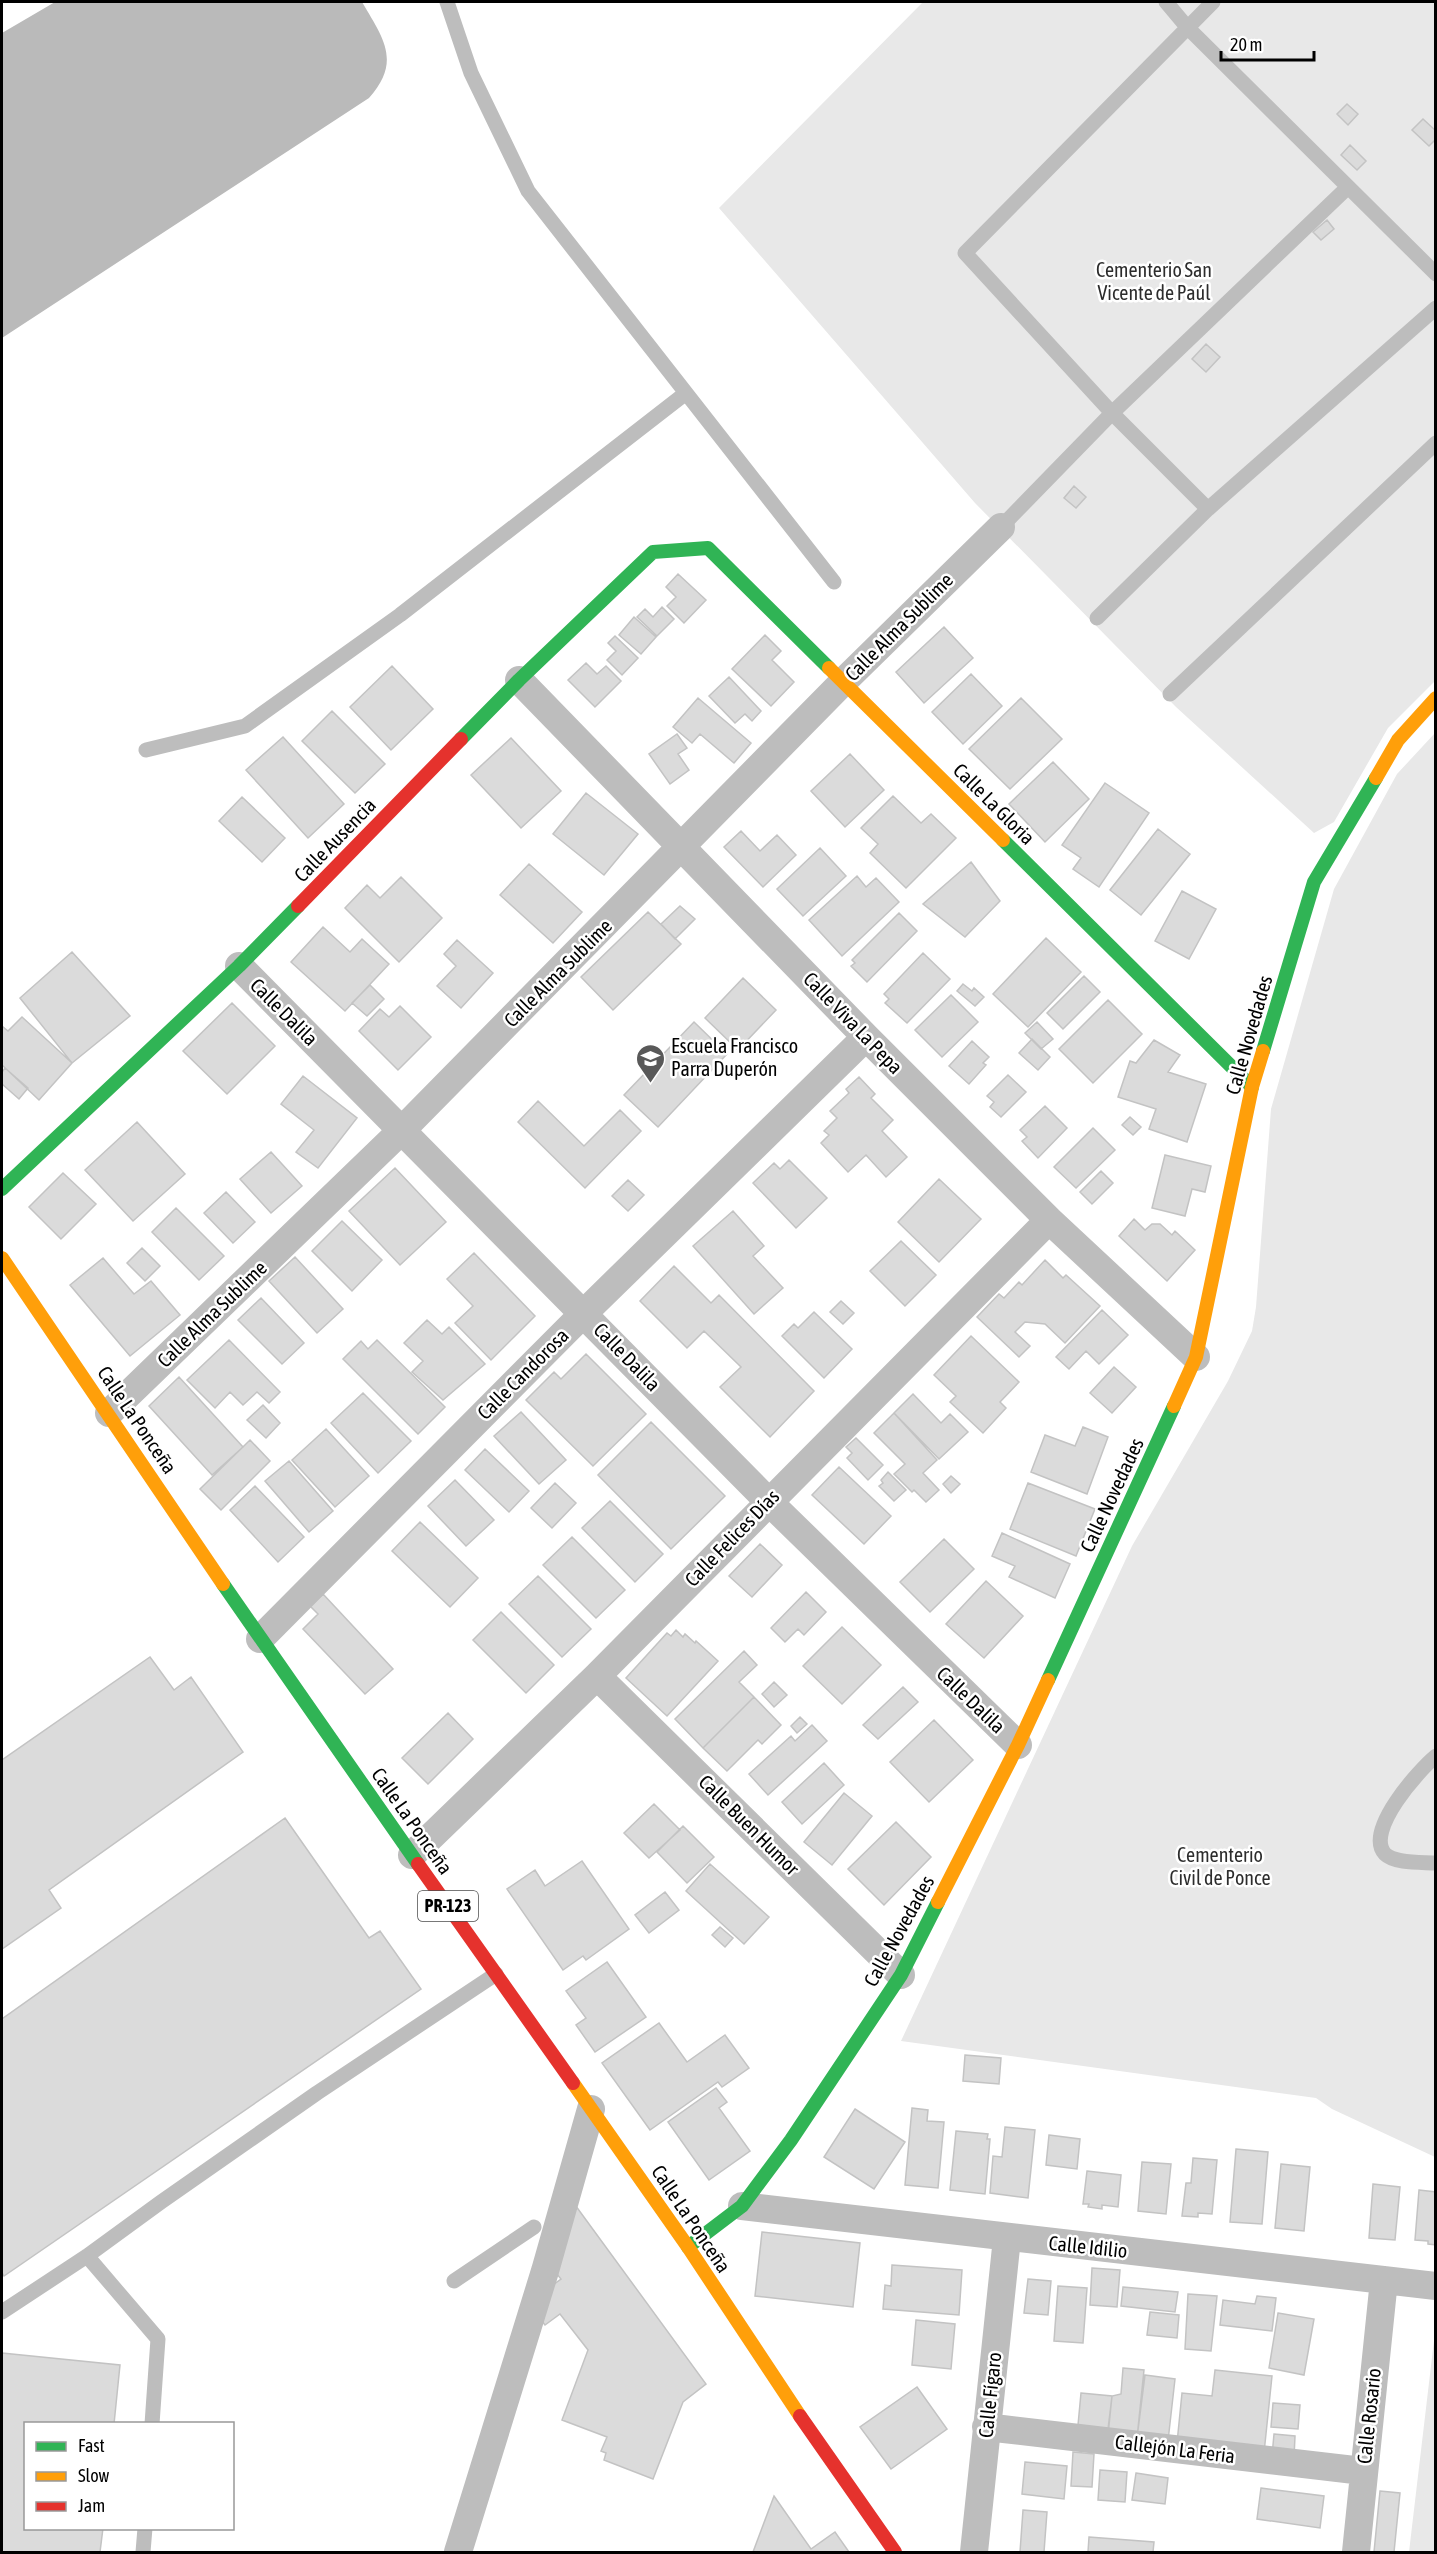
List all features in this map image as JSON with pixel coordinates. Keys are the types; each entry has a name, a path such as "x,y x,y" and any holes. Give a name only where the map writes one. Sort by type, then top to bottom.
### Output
{"street":[{"name":"Calle Alma Sublime","path":"109,1413 401,1131 843,682 1001,527"},
{"name":"Calle La Gloria","path":"708,548 1252,1087"},
{"name":"Calle Ausencia","path":"2,1189 238,966 519,680 653,552 708,548"},
{"name":"Calle Viva La Pepa","path":"519,680 866,1037 1049,1220 1196,1357"},
{"name":"Calle Novedades","path":"688,2247 741,2206 791,2140 901,1975 1018,1745 1196,1357 1252,1087 1314,882 1398,740 1436,698"},
{"name":"Calle Dalila","path":"238,966 768,1501 1018,1745"},
{"name":"Calle Candorosa","path":"260,1639 584,1313 866,1037"},
{"name":"Calle Felices Días","path":"412,1855 597,1676 1049,1220"},
{"name":"Calle La Ponceña","path":"2,1258 260,1639 688,2247 769,2371 895,2553"},
{"name":"Calle Buen Humor","path":"597,1676 901,1975"},
{"path":"458,2553 591,2109"},
{"name":"Calle Idilio","path":"741,2206 1436,2286"},
{"name":"Calle Fígaro","path":"974,2553 1007,2238"},
{"name":"Calle Rosario","path":"1356,2553 1384,2280"},
{"name":"Callejón La Feria","path":"987,2427 1363,2470"}],"lane":[{"path":"447,2 471,72 528,191 834,582"},
{"path":"1166,2 1187,27 1436,274"},
{"path":"1208,509 1112,413 965,253 1213,2"},
{"path":"1001,527 1112,413 1347,188"},
{"path":"1097,618 1208,509 1436,309"},
{"path":"146,750 244,726 400,615 686,393"},
{"path":"1170,694 1436,443"},
{"path":"1436,1756 1416,1774 1393,1805 1381,1834 1381,1844 1384,1853 1390,1857 1436,1863"},
{"path":"2,2312 87,2256 160,2202 317,2093 496,1974"},
{"path":"454,2281 534,2227"},
{"path":"87,2256 158,2339 152,2422"},
{"path":"143,2553 145,2530"}],"green space":[{"name":"Cementerio San Vicente de Paúl","path":"923,2 1435,2 1435,681 1388,728 1334,822 1314,833 1176,707 975,503 719,208"},
{"name":"Cementerio Civil de Ponce","path":"1435,733 1435,2157 1332,2109 1316,2098 901,2041 1132,1546 1228,1381 1252,1331 1256,1307 1271,1109 1334,889 1397,774"},
{"path":"1435,2332 1435,2552 1409,2552"}],"shaded area":[{"path":"55,2 362,2 382,38 387,61 379,85 369,98 2,338 2,33"}],"building":[{"path":"1347,104 1358,114 1348,125 1337,114"},
{"path":"1423,119 1436,131 1436,139 1429,146 1412,130"},
{"path":"1350,145 1366,161 1357,170 1341,155"},
{"path":"1327,220 1334,229 1321,240 1313,232"},
{"path":"1206,344 1220,357 1206,372 1192,359"},
{"path":"1074,486 1086,497 1076,508 1064,498"},
{"path":"678,574 706,600 684,623 667,606 676,597 666,587"},
{"path":"662,607 674,619 657,636 637,617 645,609 653,617"},
{"path":"634,617 656,637 641,654 619,635"},
{"path":"944,627 973,658 924,703 896,672"},
{"path":"765,635 781,651 772,660 794,682 771,706 732,669"},
{"path":"615,636 638,658 622,675 607,660 616,651 608,643"},
{"path":"586,663 597,674 606,666 621,681 595,707 568,680"},
{"path":"392,666 433,709 391,750 350,707"},
{"path":"971,674 1002,706 963,744 932,712"},
{"path":"729,677 761,711 752,721 745,714 735,723 709,696"},
{"path":"698,698 751,743 734,763 700,734 692,743 673,727"},
{"path":"1021,698 1062,739 1010,789 969,749"},
{"path":"332,711 385,764 355,793 302,741"},
{"path":"677,734 687,748 678,754 689,770 670,784 649,754"},
{"path":"283,737 344,804 308,838 246,770"},
{"path":"511,738 561,791 521,828 471,775"},
{"path":"850,754 884,790 845,827 811,791"},
{"path":"1053,762 1089,799 1045,842 1009,804"},
{"path":"1105,783 1149,813 1099,887 1073,869 1081,858 1062,845"},
{"path":"586,793 638,834 604,875 553,834"},
{"path":"893,796 921,823 931,814 956,838 906,888 870,853 878,844 861,828"},
{"path":"242,797 285,838 262,862 219,821"},
{"path":"1158,829 1190,854 1141,915 1110,890"},
{"path":"741,831 760,851 777,835 796,855 763,887 724,847"},
{"path":"820,848 846,876 803,916 777,889"},
{"path":"971,862 1000,901 965,937 923,904"},
{"path":"529,864 582,912 553,943 500,895"},
{"path":"857,876 866,887 876,878 899,902 842,956 809,920"},
{"path":"401,877 442,918 399,962 345,908 367,885 380,898"},
{"path":"1182,891 1216,909 1189,959 1155,941"},
{"path":"680,906 695,919 675,939 661,924"},
{"path":"648,912 681,944 613,1010 581,977"},
{"path":"899,913 917,931 867,982 851,966 855,963 852,960"},
{"path":"323,927 350,952 362,939 389,964 345,1011 291,962"},
{"path":"1046,938 1081,972 1028,1027 993,994"},
{"path":"457,940 493,973 461,1008 437,986 456,966 444,954"},
{"path":"72,952 130,1016 72,1063 20,998"},
{"path":"923,953 950,979 907,1023 885,1003 889,999 884,994"},
{"path":"1084,976 1100,992 1063,1029 1047,1013"},
{"path":"743,978 776,1010 738,1050 705,1018"},
{"path":"963,984 972,991 974,988 984,997 975,1006 957,991"},
{"path":"370,985 384,999 367,1016 352,1003"},
{"path":"951,995 978,1022 942,1057 915,1030"},
{"path":"1108,1000 1142,1034 1093,1083 1059,1049"},
{"path":"232,1003 275,1046 227,1094 183,1051"},
{"path":"400,1006 431,1037 398,1070 359,1031 380,1009 389,1017"},
{"path":"22,1017 72,1063 39,1100 2,1065 2,1026 8,1031"},
{"path":"694,1022 727,1054 658,1127 624,1095"},
{"path":"1037,1022 1053,1039 1041,1049 1025,1033"},
{"path":"1032,1039 1050,1057 1038,1070 1019,1053"},
{"path":"1154,1040 1180,1055 1168,1072 1206,1084 1187,1142 1149,1129 1156,1109 1118,1097 1130,1061 1136,1063"},
{"path":"972,1041 989,1057 983,1063 986,1065 969,1084 949,1066"},
{"path":"5,1068 28,1088 19,1099 2,1084 2,1072"},
{"path":"1008,1075 1026,1092 1001,1117 990,1107 994,1102 987,1096"},
{"path":"303,1076 357,1118 318,1168 296,1152 314,1130 281,1104"},
{"path":"859,1077 875,1094 871,1098 893,1120 882,1131 907,1157 886,1177 866,1155 848,1172 821,1143 829,1135 824,1131 837,1118 830,1111 849,1093 846,1089"},
{"path":"538,1101 584,1146 620,1110 641,1131 585,1188 518,1122"},
{"path":"1045,1106 1067,1128 1038,1158 1022,1141 1027,1137 1020,1130"},
{"path":"1130,1117 1141,1127 1133,1135 1122,1125"},
{"path":"137,1122 185,1174 133,1221 85,1170"},
{"path":"1093,1128 1115,1150 1076,1188 1054,1167"},
{"path":"271,1152 302,1186 271,1213 240,1179"},
{"path":"1165,1155 1211,1166 1205,1192 1192,1189 1185,1216 1152,1208"},
{"path":"789,1160 827,1198 796,1228 753,1183 774,1163 780,1169"},
{"path":"395,1168 446,1222 400,1265 349,1211"},
{"path":"1101,1171 1113,1183 1092,1204 1080,1192"},
{"path":"63,1173 96,1204 61,1239 29,1207"},
{"path":"939,1179 981,1219 939,1262 898,1222"},
{"path":"628,1180 644,1195 628,1211 612,1196"},
{"path":"226,1192 255,1222 233,1243 204,1213"},
{"path":"176,1208 224,1256 199,1280 152,1232"},
{"path":"733,1211 764,1246 753,1256 783,1288 754,1314 693,1246"},
{"path":"1134,1219 1145,1230 1152,1224 1160,1224 1172,1235 1175,1231 1195,1250 1167,1281 1119,1236"},
{"path":"342,1221 382,1260 352,1291 312,1251"},
{"path":"901,1241 936,1275 905,1306 870,1271"},
{"path":"142,1248 160,1266 145,1281 127,1263"},
{"path":"474,1253 535,1316 491,1360 455,1323 473,1306 447,1279"},
{"path":"295,1257 343,1309 317,1333 269,1281"},
{"path":"103,1258 134,1294 151,1281 180,1315 130,1356 70,1285"},
{"path":"1045,1260 1063,1278 1066,1275 1100,1306 1065,1343 1045,1324 1025,1322 1015,1332 1030,1346 1019,1357 977,1317 999,1294 1004,1298 1019,1282 1022,1285"},
{"path":"674,1266 711,1303 719,1295 814,1391 770,1437 720,1387 741,1367 704,1331 687,1348 640,1301"},
{"path":"261,1298 304,1343 282,1364 238,1320"},
{"path":"841,1301 854,1313 843,1324 830,1312"},
{"path":"1102,1310 1128,1335 1099,1364 1086,1351 1069,1369 1056,1357"},
{"path":"814,1312 852,1349 824,1378 782,1336 794,1324 798,1328"},
{"path":"427,1320 442,1334 449,1327 485,1364 443,1400 412,1372 423,1361 404,1343"},
{"path":"971,1336 1019,1382 1000,1402 1006,1408 983,1433 950,1402 956,1396 934,1375"},
{"path":"229,1340 280,1392 269,1403 257,1392 243,1405 230,1392 215,1408 187,1380"},
{"path":"377,1340 445,1407 418,1434 343,1359 361,1341 368,1349"},
{"path":"586,1354 646,1414 593,1466 526,1400 554,1372 561,1379"},
{"path":"1114,1367 1136,1387 1112,1413 1090,1393"},
{"path":"179,1377 243,1447 212,1475 149,1406"},
{"path":"363,1393 411,1441 378,1473 331,1423"},
{"path":"913,1394 941,1423 950,1414 968,1432 939,1459 894,1413"},
{"path":"263,1405 280,1423 266,1438 247,1420"},
{"path":"521,1412 566,1460 539,1484 494,1436"},
{"path":"894,1413 937,1460 923,1473 939,1490 926,1502 894,1474 905,1464 874,1433"},
{"path":"651,1422 725,1496 671,1549 598,1475"},
{"path":"1083,1427 1108,1437 1087,1494 1031,1472 1045,1435 1075,1446"},
{"path":"326,1429 369,1476 335,1507 292,1460"},
{"path":"856,1438 883,1465 868,1480 847,1458 852,1453 846,1447"},
{"path":"250,1440 270,1461 221,1510 200,1489"},
{"path":"485,1449 529,1491 509,1512 465,1470"},
{"path":"289,1461 333,1511 309,1532 265,1481"},
{"path":"839,1467 891,1516 864,1544 812,1495"},
{"path":"888,1472 906,1490 894,1501 879,1486"},
{"path":"951,1476 960,1484 951,1493 943,1484"},
{"path":"455,1480 494,1520 466,1546 428,1506"},
{"path":"555,1483 576,1503 552,1528 531,1508"},
{"path":"1028,1483 1095,1509 1076,1556 1010,1529"},
{"path":"255,1486 304,1537 278,1562 230,1510"},
{"path":"610,1501 663,1554 635,1582 582,1528"},
{"path":"420,1522 478,1578 450,1607 392,1551"},
{"path":"1002,1533 1070,1564 1055,1598 1009,1577 1015,1566 992,1556"},
{"path":"572,1537 625,1590 596,1618 543,1565"},
{"path":"944,1539 974,1569 930,1612 900,1582"},
{"path":"760,1544 782,1565 752,1597 729,1576"},
{"path":"538,1576 591,1629 562,1657 509,1604"},
{"path":"986,1581 1023,1616 984,1658 946,1624"},
{"path":"806,1592 826,1612 804,1635 798,1629 785,1642 771,1628"},
{"path":"323,1594 393,1669 365,1694 303,1629 318,1614 310,1606"},
{"path":"501,1612 554,1665 526,1693 473,1640"},
{"path":"842,1627 881,1665 842,1704 803,1666"},
{"path":"676,1630 683,1637 685,1634 695,1643 696,1641 718,1661 667,1716 626,1678 667,1633 671,1636"},
{"path":"744,1651 757,1665 739,1682 754,1697 703,1748 675,1719"},
{"path":"150,1657 174,1690 191,1677 243,1752 49,1890 61,1908 2,1949 2,1760"},
{"path":"774,1682 787,1695 774,1707 762,1694"},
{"path":"903,1687 918,1702 878,1739 863,1725"},
{"path":"754,1697 781,1725 762,1744 758,1740 727,1771 703,1748"},
{"path":"448,1713 473,1739 428,1784 402,1758"},
{"path":"800,1717 807,1724 797,1733 791,1726"},
{"path":"934,1720 973,1760 929,1802 890,1762"},
{"path":"812,1725 827,1741 768,1795 749,1774 791,1736 795,1741"},
{"path":"824,1763 844,1785 802,1824 782,1802"},
{"path":"844,1793 872,1816 832,1865 804,1842"},
{"path":"654,1804 680,1830 649,1858 624,1833"},
{"path":"285,1818 369,1938 380,1931 421,1989 4,2276 2,2273 2,2019"},
{"path":"896,1822 931,1857 884,1905 848,1869"},
{"path":"683,1826 714,1857 687,1883 657,1852"},
{"path":"582,1861 629,1929 586,1960 583,1956 563,1970 507,1889 535,1870 545,1886"},
{"path":"710,1864 769,1917 744,1944 686,1891"},
{"path":"665,1892 679,1910 649,1933 635,1915"},
{"path":"720,1927 733,1938 725,1947 712,1935"},
{"path":"607,1962 646,2017 595,2052 576,2025 586,2018 566,1991"},
{"path":"659,2023 687,2062 725,2035 749,2068 722,2087 718,2082 650,2130 602,2063"},
{"path":"965,2055 1001,2058 999,2084 963,2081"},
{"path":"716,2088 727,2102 719,2108 750,2151 709,2180 668,2122"},
{"path":"912,2108 928,2110 927,2121 944,2122 938,2188 905,2185"},
{"path":"855,2109 905,2142 874,2189 824,2157"},
{"path":"1005,2127 1035,2130 1028,2198 990,2193 993,2156 1002,2157"},
{"path":"956,2131 988,2134 987,2139 990,2139 985,2194 950,2190"},
{"path":"1049,2135 1080,2139 1077,2169 1046,2165"},
{"path":"1236,2149 1268,2152 1262,2224 1230,2222"},
{"path":"1193,2158 1217,2160 1212,2214 1198,2213 1198,2217 1182,2216 1186,2183 1191,2183"},
{"path":"1142,2162 1171,2164 1166,2214 1138,2211"},
{"path":"1281,2164 1310,2167 1304,2231 1275,2228"},
{"path":"1087,2171 1121,2175 1118,2207 1102,2205 1102,2209 1083,2204"},
{"path":"1373,2184 1400,2187 1395,2240 1369,2238"},
{"path":"1419,2190 1436,2192 1436,2245 1428,2244 1428,2241 1415,2240"},
{"path":"570,2198 706,2384 683,2402 653,2479 604,2460 606,2453 601,2451 607,2437 562,2420 588,2350 560,2314 545,2325 528,2303 561,2279 549,2264"},
{"path":"762,2232 860,2243 853,2307 755,2296"},
{"path":"892,2265 962,2270 959,2315 883,2309 885,2285 891,2286"},
{"path":"1092,2268 1120,2270 1117,2307 1090,2305"},
{"path":"1028,2279 1051,2281 1048,2315 1024,2313"},
{"path":"1058,2286 1087,2288 1083,2343 1054,2341"},
{"path":"1123,2287 1178,2292 1175,2312 1121,2306"},
{"path":"1188,2294 1217,2296 1211,2351 1185,2349"},
{"path":"1257,2296 1276,2298 1272,2331 1220,2325 1223,2300 1255,2304"},
{"path":"1150,2312 1179,2315 1177,2338 1147,2335"},
{"path":"1278,2313 1314,2319 1304,2375 1269,2368"},
{"path":"916,2320 955,2324 951,2369 912,2365"},
{"path":"2,2353 120,2365 114,2422 24,2422 24,2530 103,2530 100,2552 2,2552"},
{"path":"1123,2368 1144,2370 1137,2438 1108,2435 1112,2396 1121,2394"},
{"path":"1215,2370 1272,2376 1264,2453 1177,2443 1182,2393 1212,2396"},
{"path":"1145,2375 1175,2379 1168,2441 1137,2438"},
{"path":"917,2387 947,2429 891,2469 860,2427"},
{"path":"1081,2393 1112,2396 1108,2429 1078,2425"},
{"path":"1273,2403 1300,2405 1298,2429 1271,2427"},
{"path":"1274,2434 1295,2436 1294,2458 1272,2456"},
{"path":"1073,2452 1094,2454 1092,2487 1071,2486"},
{"path":"1025,2462 1067,2466 1064,2499 1022,2494"},
{"path":"1100,2470 1127,2472 1125,2502 1098,2500"},
{"path":"1136,2473 1168,2478 1165,2504 1132,2500"},
{"path":"1261,2488 1324,2496 1320,2528 1257,2519"},
{"path":"1380,2491 1400,2493 1394,2552 1374,2552"},
{"path":"774,2496 811,2549 835,2532 849,2552 753,2552"},
{"path":"1023,2510 1047,2512 1044,2552 1020,2552"},
{"path":"1089,2537 1154,2542 1153,2552 1088,2552"}],"traffic: fast":[{"path":"461,739 653,552 708,548 829,668"},
{"path":"1263,1051 1314,882 1376,778"},
{"path":"1003,840 1252,1087"},
{"path":"2,1189 239,966 298,906"},
{"path":"1048,1680 1174,1406"},
{"path":"223,1584 418,1864"},
{"path":"688,2247 742,2206 791,2140 901,1975 938,1902"}],"traffic: slow":[{"path":"829,668 1003,840"},
{"path":"1376,778 1398,740 1436,698"},
{"path":"1174,1406 1196,1357 1252,1087 1263,1051"},
{"path":"2,1258 223,1584"},
{"path":"938,1902 1018,1745 1048,1680"},
{"path":"573,2083 688,2247 800,2416"}],"traffic: jam":[{"path":"298,906 461,739"},
{"path":"418,1864 573,2083"},
{"path":"800,2416 895,2552"}],"place":[{"name":"Escuela Francisco Parra Duperón","path":"650,1084"}]}
